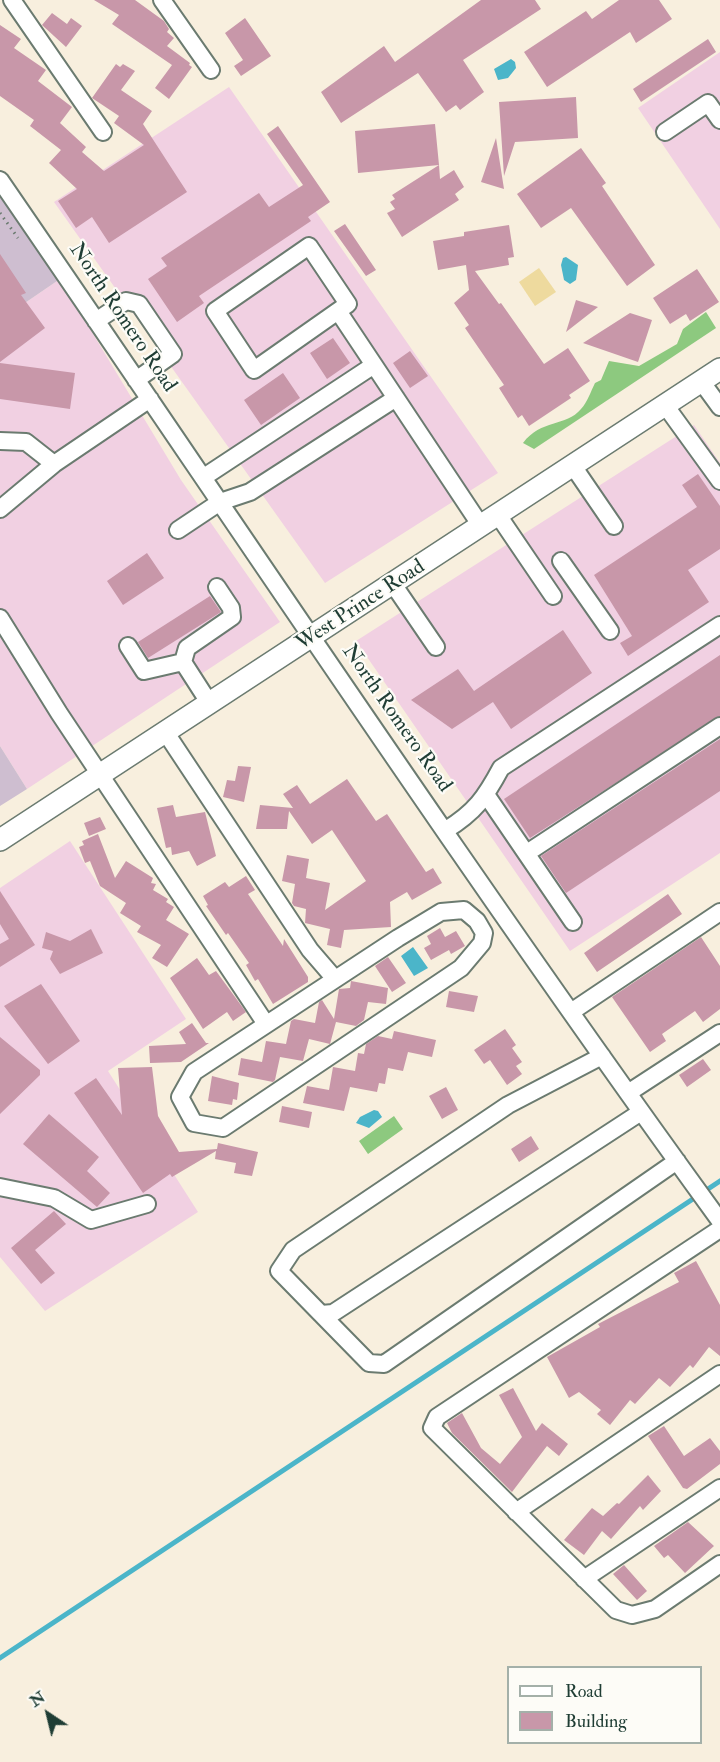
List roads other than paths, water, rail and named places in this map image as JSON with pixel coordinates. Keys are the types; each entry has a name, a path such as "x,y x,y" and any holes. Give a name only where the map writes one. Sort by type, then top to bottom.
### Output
{"main road":[{"name":"West Prince Road","path":"0,840 720,369"}],"street":[{"path":"12,0 103,132"},
{"path":"162,0 211,70"},
{"path":"665,132 708,103 720,120"},
{"name":"North Romero Road","path":"0,180 312,638 628,1094 680,1165 716,1226"},
{"path":"309,246 348,304 338,311 254,370 215,311 309,246"},
{"path":"96,321 126,301 139,304 172,354 136,380"},
{"path":"338,311 396,398 489,521 554,596"},
{"path":"204,477 374,365"},
{"path":"701,381 720,407"},
{"path":"178,530 220,502 250,492 396,398"},
{"path":"0,509 54,464 150,399"},
{"path":"665,405 720,481"},
{"path":"0,441 26,442 54,464"},
{"path":"573,466 614,526"},
{"path":"561,561 610,631"},
{"path":"393,585 436,647"},
{"path":"210,704 183,662 187,648 232,617 231,608 217,587"},
{"path":"0,618 266,1024"},
{"path":"446,830 469,816 487,796 501,768 720,625"},
{"path":"128,646 144,671 183,662"},
{"path":"527,853 720,726"},
{"path":"166,733 310,950 335,979"},
{"path":"487,796 573,922"},
{"path":"477,921 498,906"},
{"path":"464,910 477,921 484,933 482,943 461,968 223,1128 194,1123 180,1097 194,1072 441,912 464,910"},
{"path":"571,1012 720,912"},
{"path":"628,1094 720,1032"},
{"path":"602,1056 508,1105 293,1250 279,1271 369,1363 384,1364 680,1165"},
{"path":"321,1314 333,1313 641,1112"},
{"path":"0,1186 54,1198 91,1220 147,1204"},
{"path":"716,1226 437,1417 432,1428 616,1610 632,1615 655,1609 720,1564"},
{"path":"516,1512 720,1374"},
{"path":"584,1579 720,1488"}],"water":[{"path":"511,59 515,62 516,68 508,78 498,80 494,69"},
{"path":"566,257 578,265 576,280 570,284 564,280 561,265 563,258"},
{"path":"413,947 428,968 414,976 401,956"},
{"path":"374,1110 378,1111 382,1117 369,1128 356,1123 360,1117"}],"waterway":[{"path":"0,1658 720,1181"}]}
